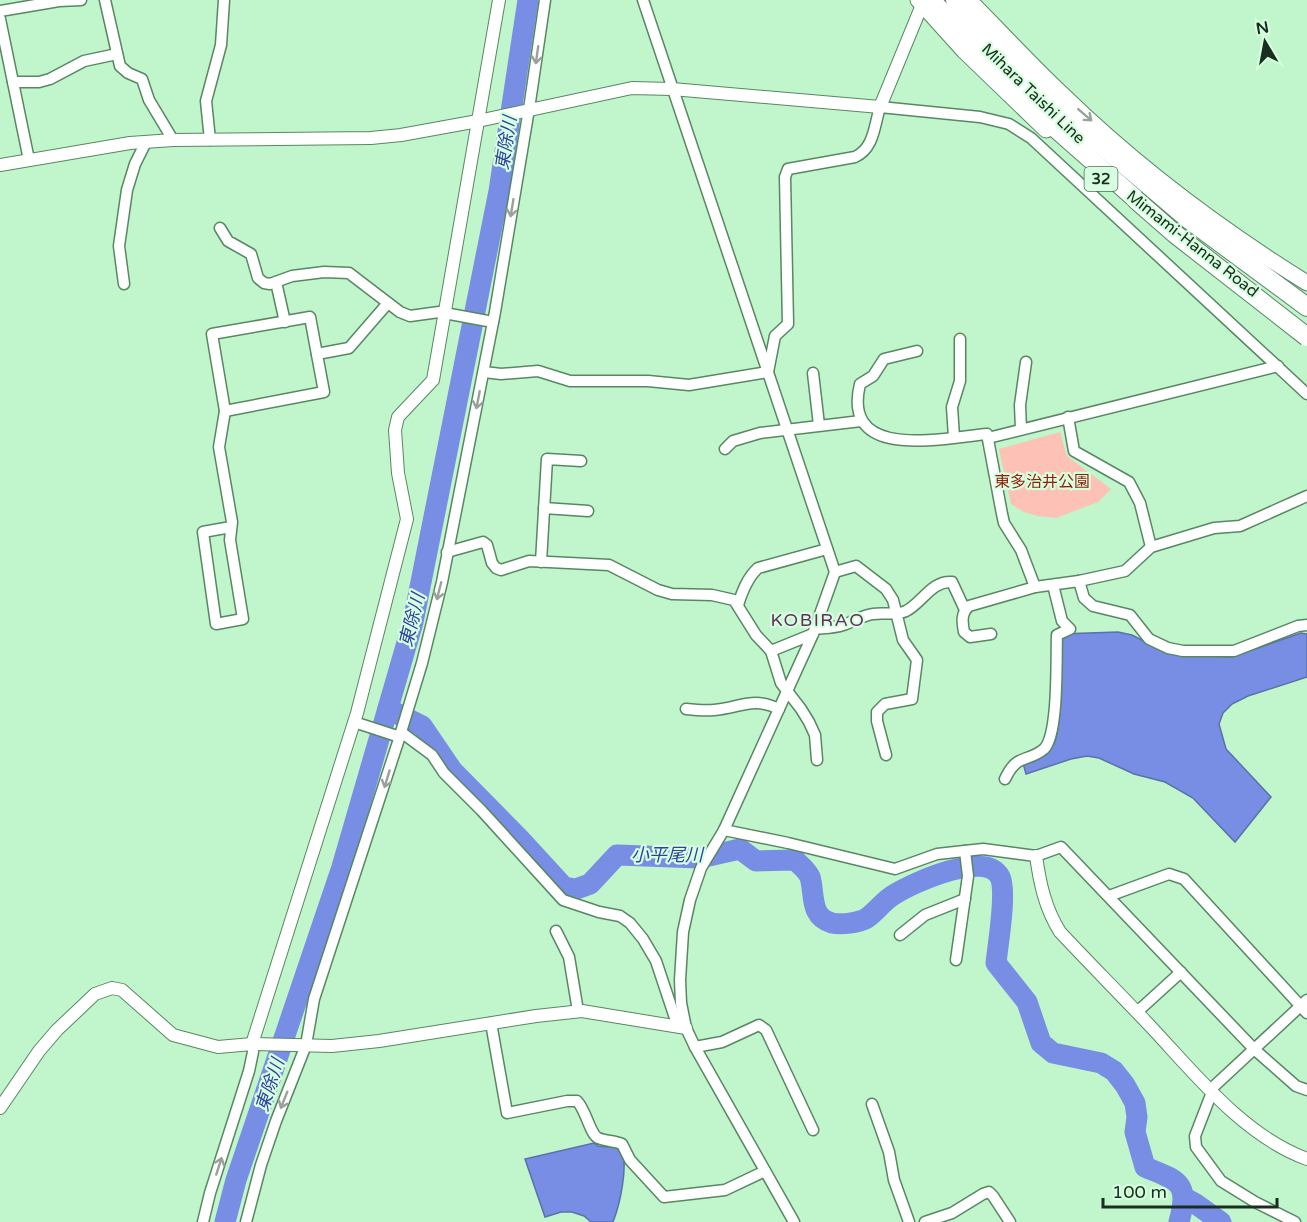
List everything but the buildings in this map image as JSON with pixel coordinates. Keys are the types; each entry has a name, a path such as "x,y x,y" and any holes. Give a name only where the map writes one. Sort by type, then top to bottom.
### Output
{"highway":[{"name":"Mimami-Hanna Road","path":"955,0 1062,112 1188,219 1307,307"},
{"name":"Mimami-Hanna Road","path":"924,1 1055,128 1135,199 1263,297 1307,327"},
{"path":"1135,199 1184,241 1307,337"},
{"path":"1188,219 1307,295"}],"main road":[{"name":"Mihara Taishi Line","path":"969,0 1063,96 1155,177 1257,252 1307,284"},
{"name":"Mihara Taishi Line","path":"924,1 964,51 1069,152 1127,201 1307,332"}],"street":[{"path":"0,11 59,1 81,0"},
{"path":"105,0 120,66 142,80 149,100 173,140"},
{"path":"210,140 206,101 221,45 224,0"},
{"path":"203,1222 354,722 407,519 395,430 398,417 433,380 500,0"},
{"path":"246,1222 261,1165 303,1045 314,999 400,734 425,651 442,582 493,322 545,0"},
{"path":"643,0 835,572 814,631 724,830 701,868 690,900 683,932 680,980 682,1028"},
{"path":"768,372 774,336 788,324 785,177 788,169 855,158 864,153 869,146 880,107 924,1"},
{"path":"0,19 29,160"},
{"path":"13,82 39,82 50,79 84,61 117,54"},
{"path":"0,165 146,142 371,138 401,135 632,88 672,89 980,117 1009,124 1031,138 1307,394"},
{"path":"124,284 119,246 125,201 135,164 146,142"},
{"path":"220,228 228,241 251,254 258,278 264,283 270,284 292,276 324,272 349,273 400,312 410,316 438,312 493,322"},
{"path":"276,282 285,322"},
{"path":"317,354 349,348 388,303"},
{"path":"225,411 324,392 310,317 212,334 225,411 219,447 231,527 230,540 243,620 216,624 203,532 231,527"},
{"path":"954,437 952,407 960,381 960,339"},
{"path":"917,351 884,359 873,376 860,384 858,402 861,421 870,431 890,440 987,434 1004,523 1021,550 1035,587"},
{"path":"1021,429 1020,405 1026,362"},
{"path":"988,438 1278,366"},
{"path":"484,372 501,374 538,371 570,381 648,381 688,385 768,372"},
{"path":"813,374 819,426"},
{"path":"1068,417 1074,451 1129,482 1140,503 1151,547"},
{"path":"725,449 733,441 742,437 786,429 861,421"},
{"path":"541,562 547,459 581,461"},
{"path":"991,634 970,637 964,632 962,618 969,606 1008,593 1125,571 1151,547 1214,528 1240,526 1307,496"},
{"path":"544,508 588,511"},
{"path":"447,552 483,542 487,545 492,563 501,570 529,561 609,565 658,590 672,594 727,597 738,605 746,621 771,651 781,683 801,709 815,735 817,760"},
{"path":"738,605 741,593 751,574 758,568 827,549"},
{"path":"835,572 856,566 886,589 893,600 903,640 917,660 912,699 885,704 877,712 877,721 886,755"},
{"path":"771,651 814,631 841,626 872,614 896,614 906,610 923,598 933,587 946,581 952,582 965,610"},
{"path":"1079,581 1084,598 1093,606 1130,615 1149,639 1168,648 1183,651 1234,651 1298,626 1307,625"},
{"path":"1005,779 1011,767 1043,749 1049,741 1054,714 1057,635 1070,629 1062,621 1053,585"},
{"path":"686,709 715,710 754,702 768,703 779,709"},
{"path":"354,722 400,734 432,754 444,773 483,811 563,900 599,912 620,916 630,923 656,961 682,1028 794,1222"},
{"path":"724,830 895,869 937,854 983,849 1036,856 1061,847 1254,1049 1296,1086 1307,1090"},
{"path":"956,960 968,876 965,852"},
{"path":"1036,856 1043,896 1050,916 1060,932 1211,1091 1257,1132 1273,1143 1307,1159"},
{"path":"1109,896 1169,874 1184,879 1304,1007 1254,1049 1211,1091 1195,1136 1197,1147 1221,1181 1255,1202 1295,1222"},
{"path":"900,935 926,915 965,899"},
{"path":"556,931 569,957 578,1011"},
{"path":"1137,1012 1180,972"},
{"path":"0,1108 39,1050 57,1030 95,994 112,988 122,990 173,1035 218,1047 256,1044 332,1046 578,1011 682,1028"},
{"path":"491,1023 507,1113 577,1101 583,1107 594,1135 599,1139 622,1144 630,1160 664,1197 724,1190 765,1171"},
{"path":"695,1047 722,1042 759,1025 766,1030 813,1130"},
{"path":"872,1104 889,1152 894,1180 909,1222"},
{"path":"925,1222 952,1213 989,1192 1010,1222"}],"green space":[{"name":"東多治井公園","path":"1060,432 1067,456 1111,489 1098,502 1056,518 1024,512 1011,504 999,449"}],"water":[{"path":"1118,632 1132,635 1163,651 1178,655 1232,657 1301,633 1307,634 1307,677 1248,696 1232,704 1223,713 1219,724 1226,749 1271,797 1235,842 1193,798 1165,782 1134,774 1099,758 1087,756 1071,759 1026,774 1023,763 1046,752 1052,747 1056,738 1061,693 1060,634"},
{"path":"594,1143 608,1147 609,1144 622,1149 624,1157 621,1196 613,1222 591,1222 584,1216 572,1212 561,1212 545,1217 525,1159"}],"waterway":[{"name":"東除川","path":"225,1222 236,1180 342,867 413,622 499,191 528,0"},
{"name":"小平尾川","path":"388,709 422,726 452,770 564,887 576,889 590,884 617,855 700,858 740,849 756,861 795,860 810,877 814,904 820,916 832,923 845,924 867,918 891,896 932,876 965,867 980,866 992,869 1000,877 1003,894 996,963 1027,1002 1041,1043 1053,1053 1101,1063 1114,1071 1125,1085 1135,1103 1137,1117 1135,1132 1145,1167 1173,1180 1182,1190 1179,1222"},
{"path":"1185,1198 1221,1222"}],"district":[{"name":"KOBIRAO","path":"818,620"}]}
